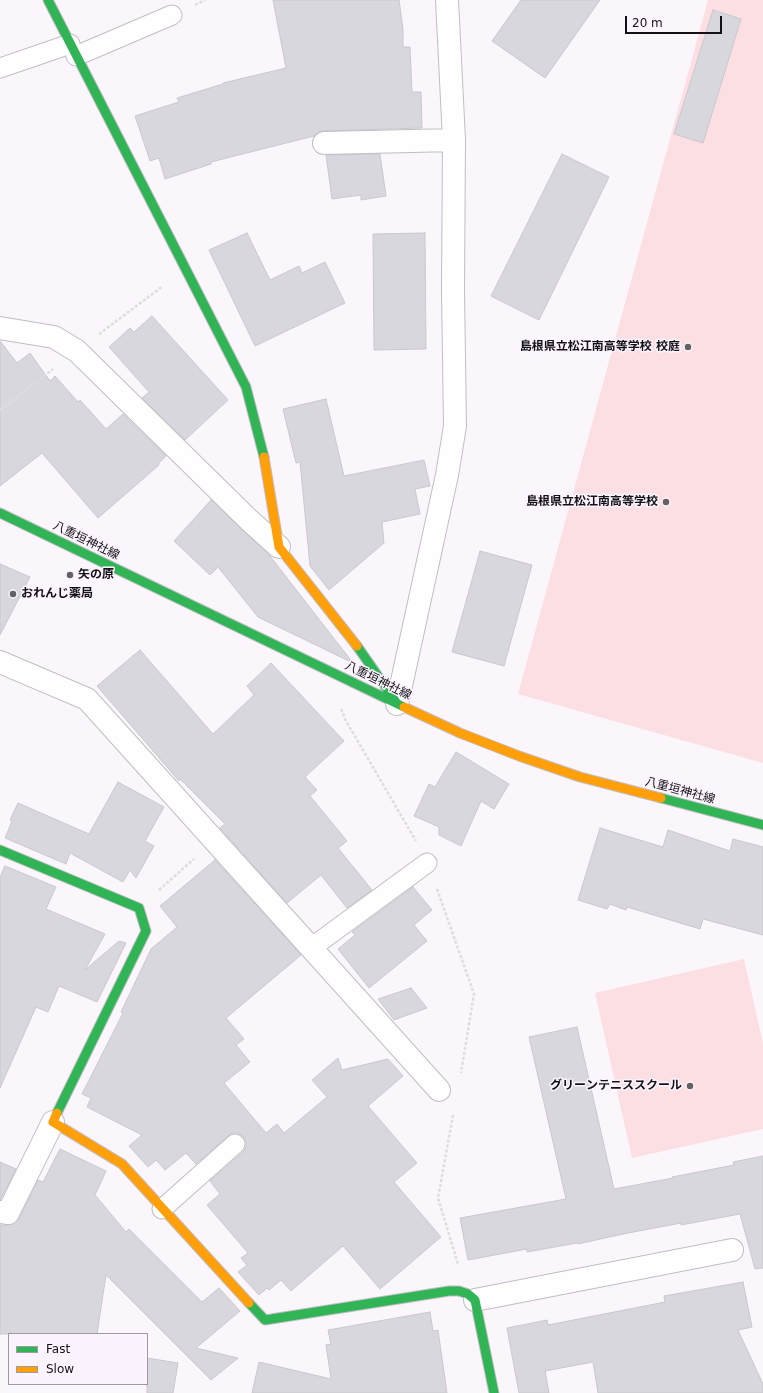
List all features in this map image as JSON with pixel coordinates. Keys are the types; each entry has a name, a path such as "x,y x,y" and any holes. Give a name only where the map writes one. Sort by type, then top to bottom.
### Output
{"street":[{"path":"48,0 246,387 262,446 279,547"},
{"path":"398,704 447,476 455,426 452,290 454,140 447,0"},
{"path":"324,143 454,140"},
{"path":"0,328 54,337 77,351 249,520 279,547 358,648 398,704"},
{"name":"八重垣神社線","path":"0,513 398,704 482,741 519,756 580,777 763,825"},
{"path":"0,662 87,699 439,1090"},
{"path":"0,850 139,908 146,931 8,1213 0,1212"},
{"path":"53,1122 122,1164 265,1320 449,1291 470,1296 732,1250"},
{"path":"470,1296 494,1393"}],"lane":[{"path":"0,68 73,50 172,15"},
{"path":"311,948 427,863"},
{"path":"162,1208 235,1144"}],"path":[{"path":"342,677 336,690 340,707 427,863 474,994 460,1075"},
{"path":"139,908 215,841"},
{"path":"453,1114 438,1198 462,1277 470,1296"}],"shaded area":[{"name":"島根県立松江南高等学校 校庭","path":"708,0 763,0 763,763 518,694"},
{"name":"グリーンテニススクール","path":"744,959 763,1044 763,1129 632,1158 595,993"}],"building":[{"path":"273,0 399,0 403,29 403,47 410,47 412,92 421,92 422,128 323,131 318,132 314,136 211,162 211,164 165,179 159,158 150,161 135,116 179,102 177,98 223,83 286,68"},
{"path":"521,0 600,0 545,78 492,41"},
{"path":"713,10 741,19 703,143 674,134"},
{"path":"380,154 386,196 361,200 361,195 332,199 326,155"},
{"path":"562,154 609,177 539,320 491,296"},
{"path":"247,233 270,280 299,266 302,273 325,262 345,303 255,346 209,250"},
{"path":"425,233 426,349 374,350 373,234"},
{"path":"152,316 228,400 185,440 142,398 149,392 109,347 130,328 134,332"},
{"path":"0,341 17,363 30,353 50,381 55,376 78,402 80,400 106,429 123,414 166,456 158,464 159,465 98,518 42,453 0,486"},
{"path":"326,399 344,476 424,460 430,486 415,489 420,514 382,522 384,543 329,590 310,566 300,462 296,463 283,409"},
{"path":"211,500 270,556 353,663 258,617 218,567 210,575 174,541"},
{"path":"480,551 532,565 504,666 452,652"},
{"name":"おれんじ薬局","path":"0,564 30,577 0,635"},
{"path":"140,650 213,734 254,695 247,686 271,663 344,741 305,777 317,790 310,796 347,841 338,848 372,890 347,908 321,875 287,903 220,828 225,824 180,779 179,781 97,686"},
{"path":"456,752 509,784 494,809 481,801 461,846 439,835 439,827 414,816 429,784 435,787"},
{"path":"118,782 164,807 145,841 154,846 136,878 130,870 123,882 70,853 66,864 5,838 12,821 10,820 18,803 89,834"},
{"path":"600,828 663,847 668,830 730,851 733,839 763,847 763,935 703,919 700,929 627,907 626,910 610,904 607,909 578,900"},
{"path":"215,860 301,955 226,1018 244,1039 236,1045 250,1062 224,1083 266,1133 277,1124 284,1133 327,1097 312,1080 338,1058 342,1070 388,1059 403,1076 368,1106 417,1163 394,1182 441,1237 380,1289 343,1246 291,1291 281,1280 269,1290 267,1288 259,1295 238,1272 247,1265 241,1258 248,1253 207,1205 220,1194 210,1181 243,1152 246,1147 246,1142 243,1136 238,1133 233,1133 196,1164 186,1153 165,1170 156,1160 148,1167 129,1146 142,1135 87,1107 91,1098 82,1094 123,1013 121,1012 151,949 177,927 160,906"},
{"path":"5,866 56,887 46,909 105,934 85,970 119,941 126,943 97,1002 59,986 48,1012 36,1007 0,1088 0,877"},
{"path":"413,887 432,910 414,925 427,941 369,988 338,949 355,935 352,932"},
{"path":"411,988 427,1008 394,1020 378,999"},
{"path":"577,1027 614,1189 734,1165 733,1162 763,1156 763,1268 755,1269 740,1214 681,1225 681,1223 578,1244 527,1252 527,1249 468,1260 460,1218 566,1199 529,1037"},
{"path":"60,1149 106,1171 95,1195 126,1232 129,1229 202,1302 219,1288 240,1311 196,1348 238,1358 211,1380 106,1275 97,1333 0,1334 0,1225 13,1224 19,1219 38,1180 43,1182"},
{"path":"0,1162 16,1169 0,1200"},
{"path":"743,1282 752,1327 738,1330 763,1384 763,1393 598,1393 593,1362 545,1371 549,1393 519,1393 507,1328 547,1320 548,1325 665,1302 664,1296"},
{"path":"430,1312 433,1331 438,1330 447,1393 252,1393 259,1362 331,1379 326,1345 331,1344 328,1330"},
{"path":"148,1358 178,1363 173,1393 147,1393"}],"traffic: fast":[{"path":"48,0 246,387 264,457"},
{"path":"0,513 404,707"},
{"path":"357,646 396,702"},
{"path":"661,798 763,825"},
{"path":"0,850 139,908 146,931 57,1113"},
{"path":"249,1303 265,1320 449,1291 459,1291 468,1294 475,1300 494,1393"}],"traffic: slow":[{"path":"264,457 279,547 357,646"},
{"path":"404,707 460,733 519,756 580,777 661,798"},
{"path":"57,1113 53,1122 122,1164 249,1303"}],"place":[{"name":"島根県立松江南高等学校 校庭","path":"688,347"},
{"name":"島根県立松江南高等学校","path":"666,502"},
{"name":"矢の原","path":"70,575"},
{"name":"おれんじ薬局","path":"13,594"},
{"name":"グリーンテニススクール","path":"690,1086"}]}
